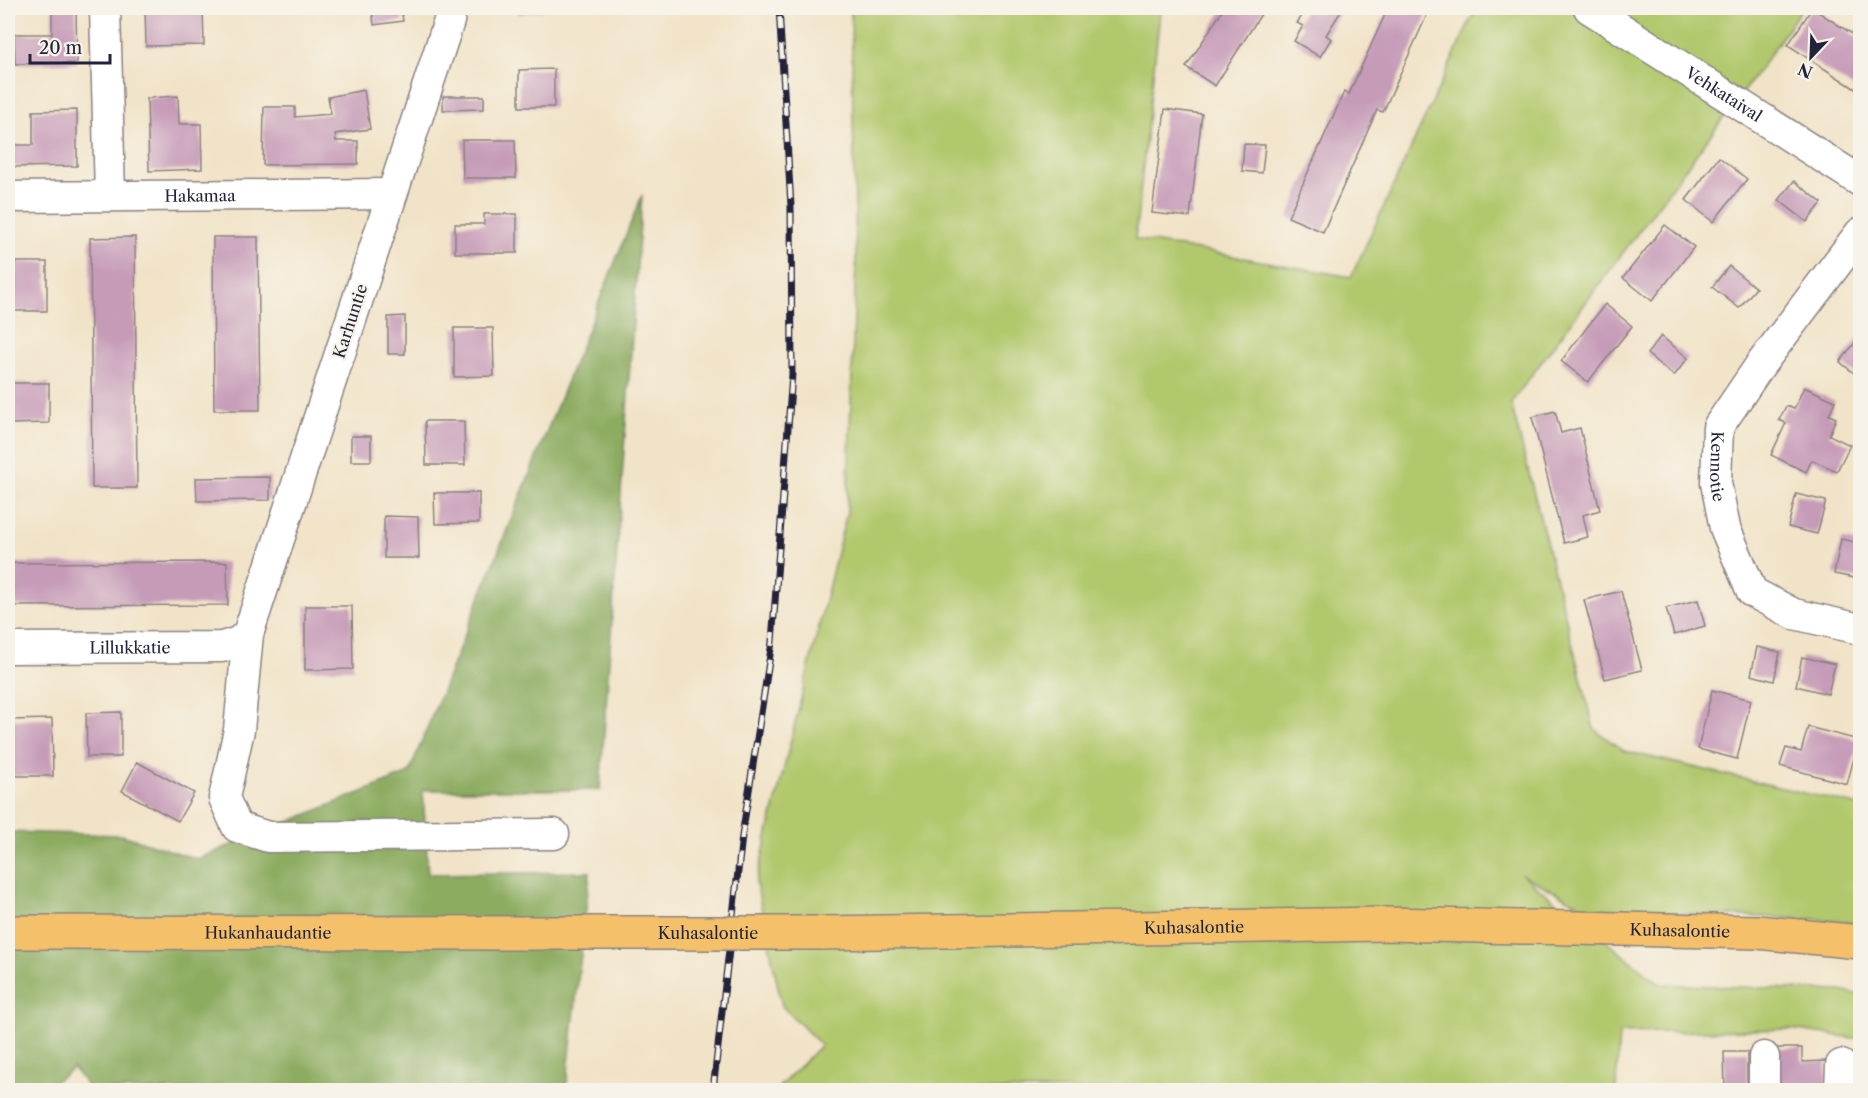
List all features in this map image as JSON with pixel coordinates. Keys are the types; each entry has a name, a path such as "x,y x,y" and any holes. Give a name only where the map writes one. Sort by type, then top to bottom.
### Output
{"main road":[{"name":"Kuhasalontie","path":"526,933 822,933 1385,924 1757,932 1860,942"},
{"name":"Hukanhaudantie","path":"8,932 526,933"}],"street":[{"path":"105,8 110,196"},
{"name":"Karhuntie","path":"451,8 449,21 248,634 239,730 224,798 237,827 268,837 554,834"},
{"name":"Vehkataival","path":"1589,8 1860,181"},
{"name":"Hakamaa","path":"8,197 392,194"},
{"name":"Kennotie","path":"1860,233 1761,364 1718,427 1716,483 1725,528 1752,592 1794,614 1860,629"},
{"name":"Lillukkatie","path":"8,648 222,647 238,642 248,634"},
{"path":"1764,1057 1764,1090"}],"green space":[{"path":"851,8 1165,8 1160,12 1135,239 1351,277 1476,8 1802,8 1765,62 1511,403 1594,729 1624,751 1860,806 1860,924 1829,920 1588,909 1521,874 1660,984 1840,991 1860,995 1860,1039 1791,1029 1619,1033 1616,1090 776,1090 821,1045 782,1006 756,882 847,512 856,263"},
{"path":"642,195 600,790 423,790 428,874 590,872 566,1090 90,1090 73,1068 44,1090 8,1090 8,832 122,835 197,859 409,773"}],"building":[{"path":"52,8 76,8 77,63 15,64 14,34 52,34"},
{"path":"145,8 203,8 204,45 146,46"},
{"path":"372,8 401,8 403,21 374,25"},
{"path":"517,8 550,8 550,9 518,14"},
{"path":"1224,8 1265,8 1215,86 1186,67"},
{"path":"1307,8 1343,8 1326,35 1331,39 1320,57 1294,41 1303,26 1297,23"},
{"path":"1388,8 1430,8 1383,112 1377,110 1323,232 1288,217 1344,92 1349,94"},
{"path":"1812,8 1860,39 1860,92 1788,45"},
{"path":"554,69 554,107 519,107 519,70"},
{"path":"364,90 370,129 335,134 336,141 358,141 358,164 263,165 264,107 295,107 295,117 331,114 328,97"},
{"path":"178,96 179,124 201,124 202,169 149,171 147,98"},
{"path":"443,96 484,96 484,109 443,110"},
{"path":"1165,109 1202,114 1190,217 1152,213"},
{"path":"77,110 77,166 8,167 8,145 33,145 33,111"},
{"path":"462,140 515,140 516,178 463,178"},
{"path":"1244,144 1265,145 1262,173 1242,171"},
{"path":"1719,157 1747,179 1713,222 1686,200"},
{"path":"1794,181 1822,203 1807,222 1779,200"},
{"path":"484,214 517,214 517,253 455,253 455,224 484,224"},
{"path":"1665,225 1694,247 1652,301 1623,278"},
{"path":"135,237 137,488 92,488 90,238"},
{"path":"213,237 258,237 260,410 214,410"},
{"path":"8,262 47,262 47,311 8,311"},
{"path":"1729,266 1756,288 1739,308 1712,287"},
{"path":"1605,304 1632,326 1588,382 1561,361"},
{"path":"405,316 405,354 388,354 388,317"},
{"path":"454,328 493,328 494,376 454,377"},
{"path":"1661,336 1688,358 1674,376 1647,354"},
{"path":"1860,336 1860,378 1840,362"},
{"path":"8,383 49,383 49,423 8,424"},
{"path":"1804,387 1835,401 1829,415 1836,418 1829,435 1850,445 1837,471 1812,460 1806,472 1771,455 1786,423 1779,420 1786,406 1794,409"},
{"path":"1555,411 1561,433 1580,428 1600,510 1583,515 1588,537 1564,543 1532,417"},
{"path":"425,421 464,421 465,465 426,465"},
{"path":"351,436 371,436 371,461 351,461"},
{"path":"270,477 270,500 197,501 196,478"},
{"path":"434,493 479,493 479,523 435,524"},
{"path":"1796,494 1826,501 1817,534 1788,527"},
{"path":"384,516 418,517 419,558 384,558"},
{"path":"1841,539 1860,543 1860,579 1834,574"},
{"path":"227,562 228,605 8,606 8,563"},
{"path":"1621,591 1642,670 1605,679 1584,600"},
{"path":"1698,600 1705,626 1674,635 1666,608"},
{"path":"305,606 352,606 353,669 305,670"},
{"path":"1757,647 1780,652 1774,681 1751,675"},
{"path":"1802,657 1835,664 1828,694 1796,686"},
{"path":"1712,690 1751,700 1737,759 1698,749"},
{"path":"121,712 121,757 87,757 86,713"},
{"path":"52,719 53,776 8,776 8,720"},
{"path":"1808,727 1859,740 1847,784 1780,766 1786,748 1801,752"},
{"path":"137,762 194,793 178,821 122,791"},
{"path":"1776,1048 1802,1048 1802,1062 1826,1061 1827,1090 1776,1090"},
{"path":"1724,1052 1747,1052 1747,1090 1725,1090"},
{"path":"1857,1063 1860,1063 1860,1090 1856,1090"}],"railway":[{"path":"713,1090 742,836 772,642 792,374 791,206 779,8"}]}
